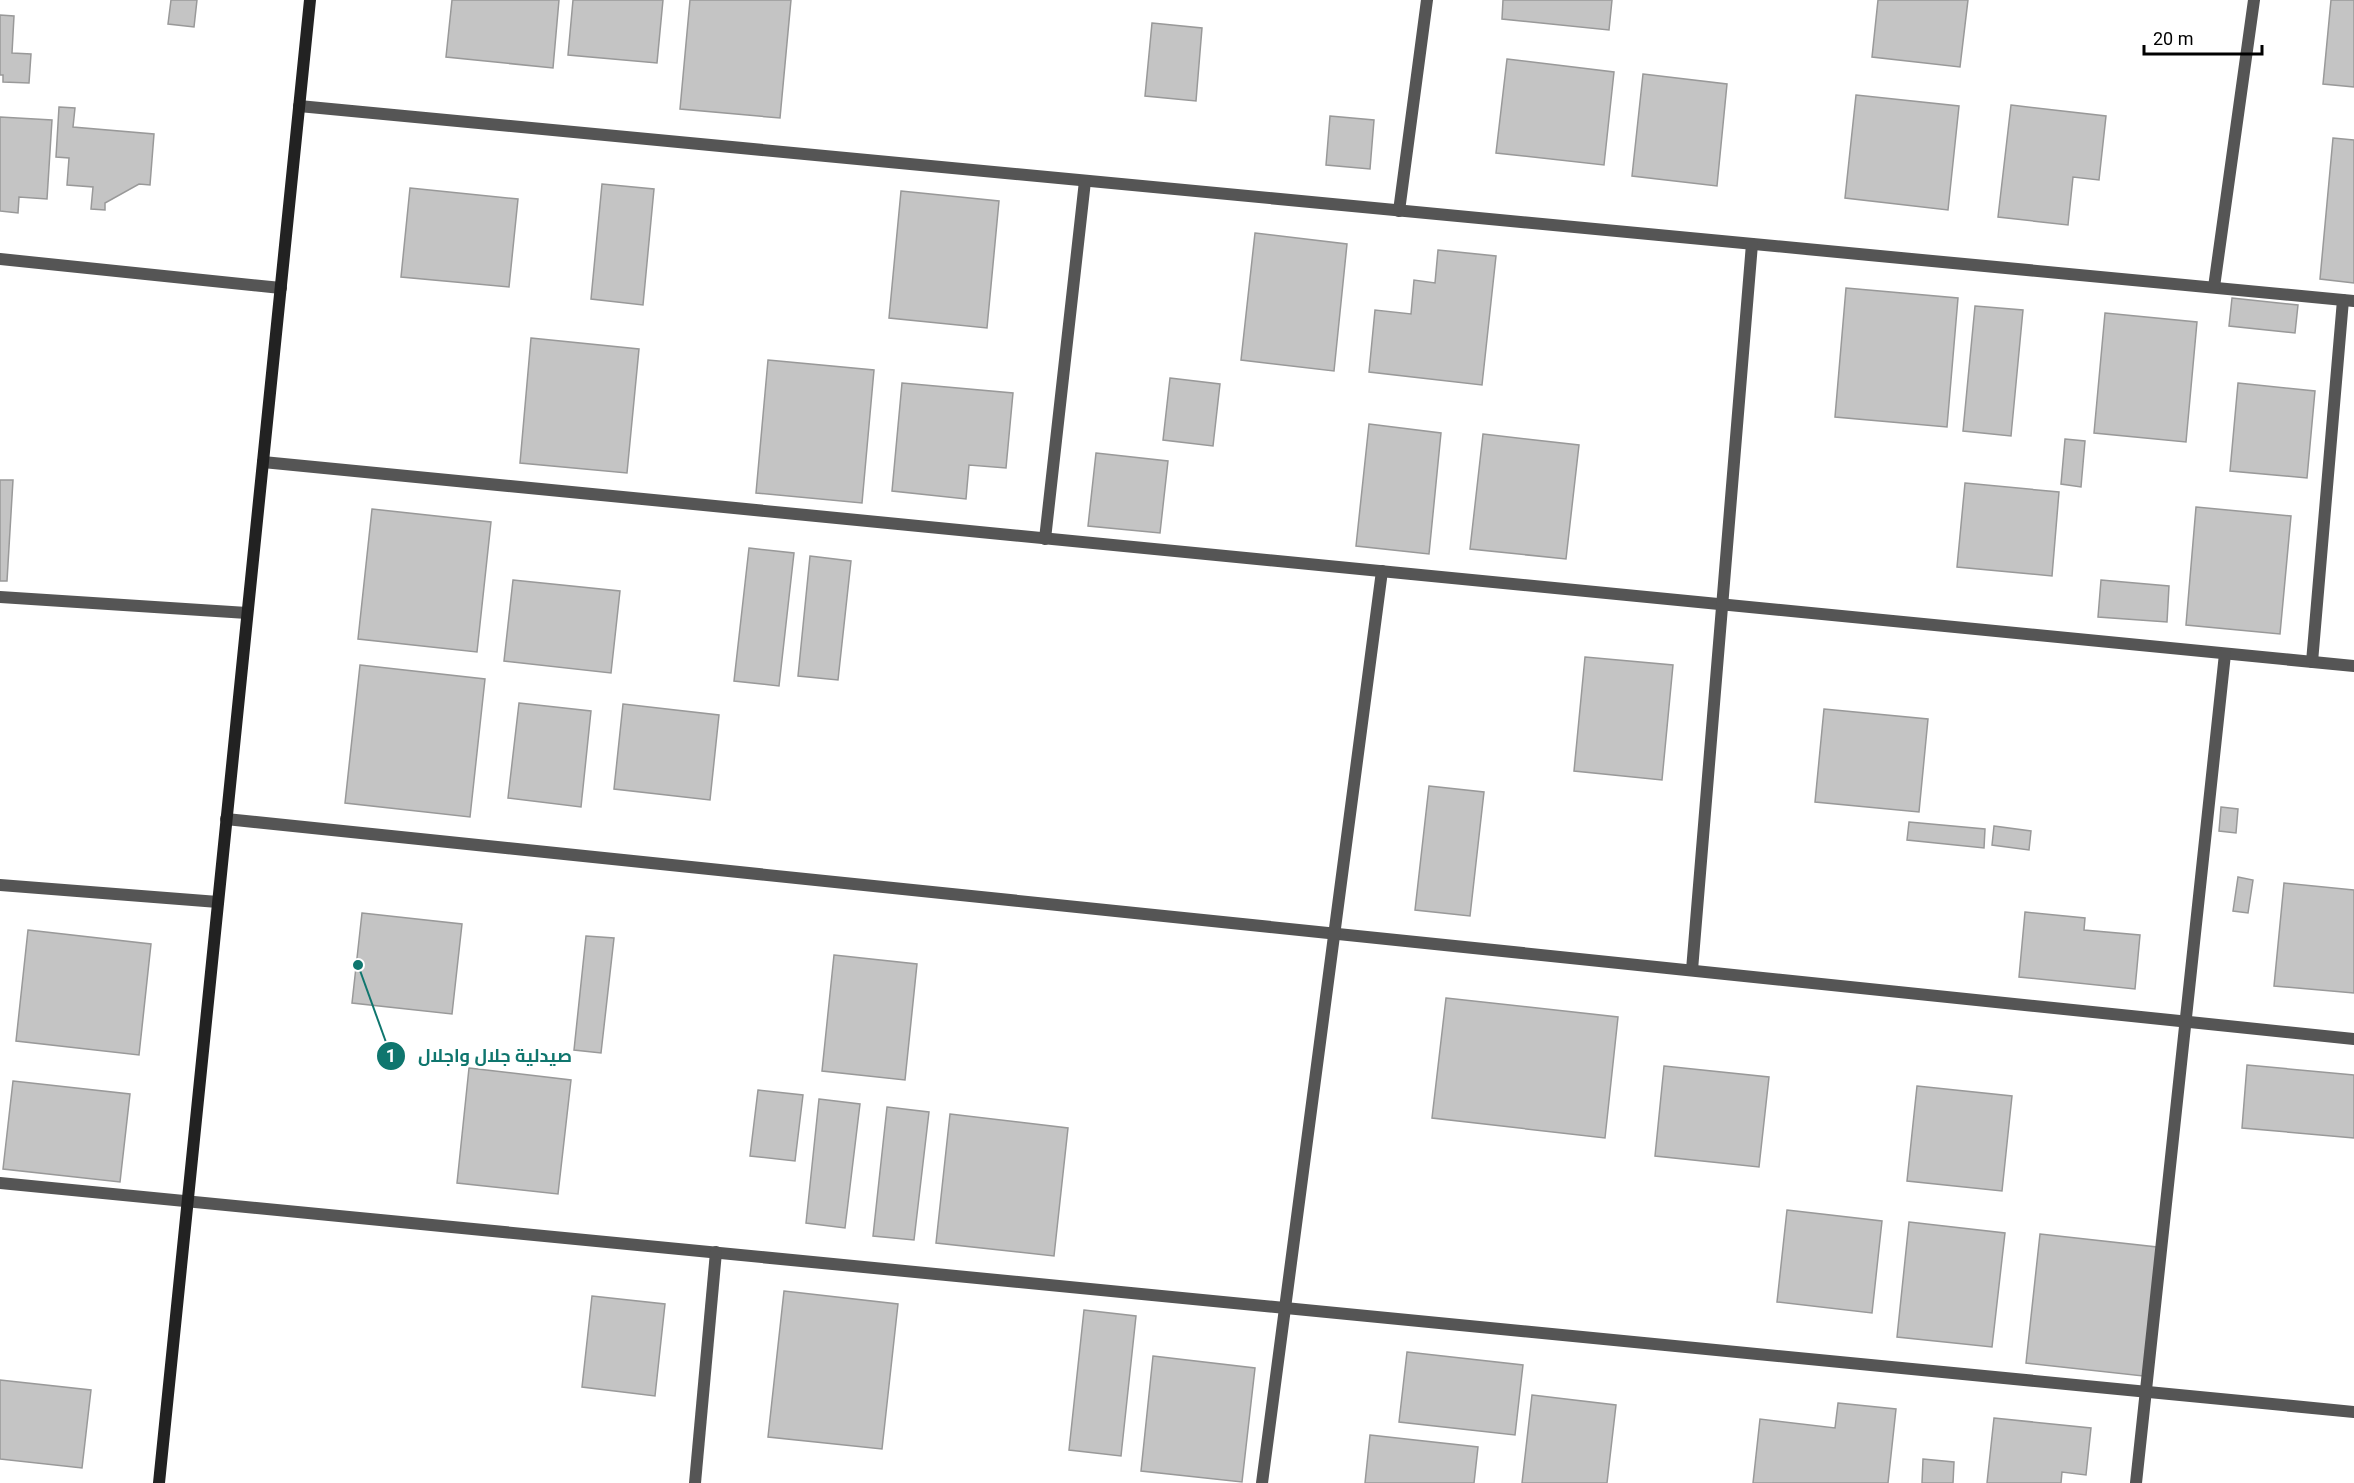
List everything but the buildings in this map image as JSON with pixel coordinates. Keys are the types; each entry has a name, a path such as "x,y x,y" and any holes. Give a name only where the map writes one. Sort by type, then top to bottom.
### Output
{"street":[{"path":"159,1483 310,0"},
{"path":"1399,211 1427,0"},
{"path":"2214,287 2254,0"},
{"path":"299,106 2349,300 2312,662"},
{"path":"1045,538 1085,181"},
{"path":"1692,970 1752,244"},
{"path":"0,259 280,288"},
{"path":"263,462 2354,666"},
{"path":"1262,1483 1382,571"},
{"path":"0,597 248,613"},
{"path":"2136,1483 2225,654"},
{"path":"226,819 2354,1039"},
{"path":"0,885 218,902"},
{"path":"0,1183 2354,1412"},
{"path":"695,1483 716,1252"}],"place":[{"name":"صيدلية جلال واجلال","path":"358,965"}]}
